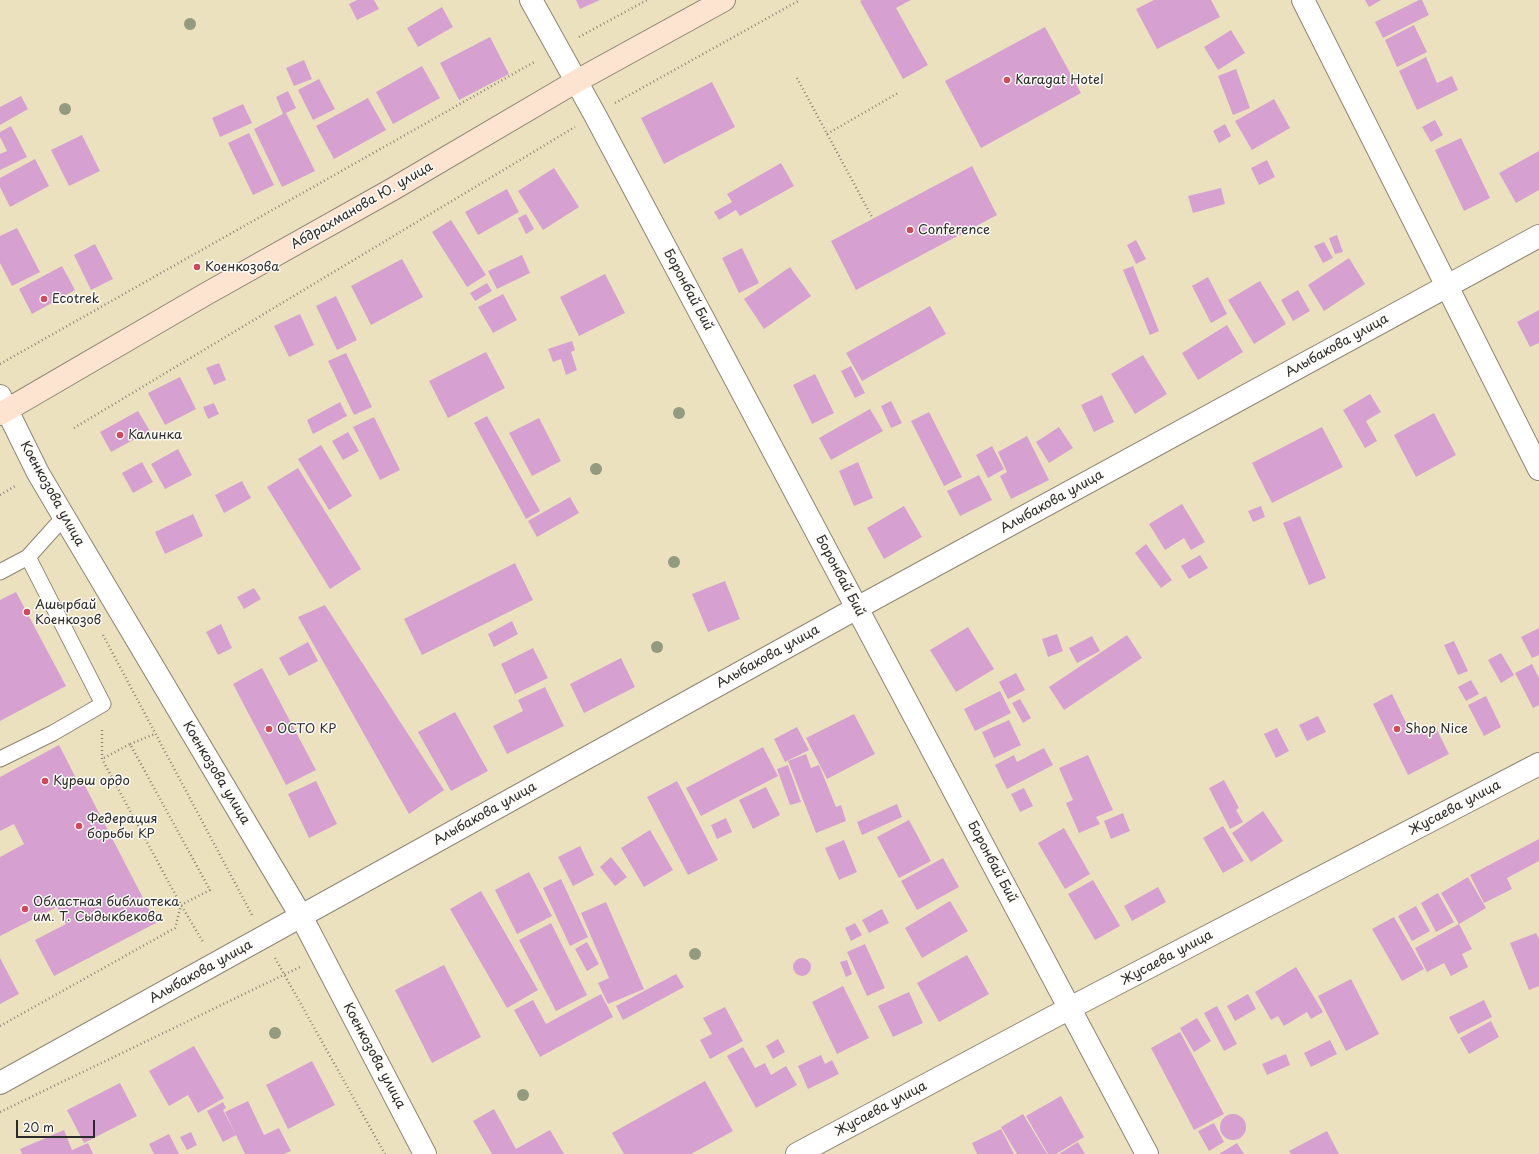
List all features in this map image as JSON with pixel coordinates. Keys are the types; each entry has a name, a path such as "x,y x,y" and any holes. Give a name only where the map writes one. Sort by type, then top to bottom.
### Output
{"main road":[{"name":"Абдрахманова Ю. улица","path":"3,406 394,188 575,82 724,0"}],"street":[{"name":"Боронбай Бий","path":"531,0 575,82 595,115 1148,1154"},
{"path":"1303,0 1539,469"},
{"name":"Алыбакова улица","path":"0,1083 857,608 1539,236"},
{"name":"Коенкозова улица","path":"3,406 38,473 300,916 426,1154"},
{"name":"Жусаева улица","path":"797,1154 1070,1008 1539,764"}],"lane":[{"path":"0,572 28,557 64,517"},
{"path":"0,759 53,733 103,704 28,557"}],"path":[{"path":"0,364 558,48 647,0"},
{"path":"74,428 595,115 800,0"},
{"path":"797,78 873,219"},
{"path":"827,134 898,93"},
{"path":"0,495 17,485 21,491"},
{"path":"101,630 284,975 385,1154"},
{"path":"103,704 102,759 181,905 204,942"},
{"path":"102,759 130,744 155,734"},
{"path":"0,1026 175,928 181,905 210,890 130,744"},
{"path":"0,1112 321,956"}],"building":[{"path":"357,0 374,0 379,9 357,20 349,4"},
{"path":"576,0 600,0 580,9"},
{"path":"911,0 896,8 928,65 903,79 860,1"},
{"path":"1154,0 1211,0 1220,17 1157,49 1136,9"},
{"path":"1365,0 1381,0 1369,7"},
{"path":"1419,0 1422,0 1429,15 1383,38 1375,22"},
{"path":"442,7 453,27 418,47 407,28"},
{"path":"1414,25 1427,52 1397,67 1385,40"},
{"path":"1045,27 1081,93 981,148 945,81"},
{"path":"1231,30 1245,53 1218,70 1204,47"},
{"path":"490,37 509,74 459,100 440,63"},
{"path":"1426,57 1437,83 1452,76 1458,90 1417,110 1399,71"},
{"path":"304,60 312,79 294,86 286,68"},
{"path":"422,66 440,98 393,124 376,92"},
{"path":"1236,69 1250,108 1233,115 1218,76"},
{"path":"319,79 335,109 313,120 298,90"},
{"path":"712,82 735,127 664,164 641,118"},
{"path":"288,91 296,108 286,113 315,171 282,187 254,129 283,114 276,97"},
{"path":"21,96 28,109 0,125 0,107"},
{"path":"368,98 386,130 334,159 316,126"},
{"path":"1274,99 1290,128 1252,150 1235,121"},
{"path":"243,104 252,123 220,137 212,118"},
{"path":"1435,120 1443,135 1431,142 1422,127"},
{"path":"1225,124 1231,136 1219,143 1213,131"},
{"path":"11,126 27,157 0,170 0,154 7,151 0,137 0,132"},
{"path":"249,133 274,185 253,195 228,143"},
{"path":"82,135 100,171 69,186 51,150"},
{"path":"1461,138 1490,198 1464,211 1435,150"},
{"path":"1539,151 1539,190 1516,203 1499,173"},
{"path":"35,159 49,186 10,207 0,187 0,178"},
{"path":"1267,160 1275,177 1259,185 1251,168"},
{"path":"781,163 794,186 740,216 736,210 719,220 714,212 732,202 727,194"},
{"name":"Conference","path":"972,166 997,215 856,290 831,241"},
{"path":"554,168 579,207 543,230 518,191"},
{"path":"1221,188 1225,204 1193,213 1188,196"},
{"path":"507,189 519,212 478,235 465,212"},
{"path":"526,214 534,229 526,234 518,218"},
{"path":"451,220 486,275 467,287 432,232"},
{"path":"17,228 40,272 12,286 0,263 0,236"},
{"path":"1337,235 1343,252 1335,254 1329,238"},
{"path":"1136,240 1146,259 1136,264 1127,245"},
{"path":"1324,242 1333,258 1323,263 1314,246"},
{"path":"95,244 113,279 91,290 74,255"},
{"path":"742,248 759,283 739,293 722,258"},
{"path":"522,255 530,273 497,289 488,271"},
{"path":"1349,258 1365,284 1324,311 1308,285"},
{"path":"402,259 423,297 371,325 351,286"},
{"path":"62,266 75,290 32,314 19,289"},
{"path":"1133,266 1159,331 1150,335 1123,270"},
{"path":"790,267 811,296 764,329 744,299"},
{"path":"605,274 625,313 579,336 560,297"},
{"path":"1208,277 1227,314 1211,323 1192,286"},
{"path":"1260,281 1286,324 1254,344 1228,300"},
{"path":"487,283 492,291 475,301 470,293"},
{"path":"1298,290 1310,311 1293,321 1281,300"},
{"path":"503,294 517,320 493,333 478,307"},
{"path":"336,296 357,340 337,350 316,306"},
{"path":"930,306 946,334 862,381 846,353"},
{"path":"1539,310 1539,343 1530,347 1517,322"},
{"path":"300,314 314,345 289,357 274,326"},
{"path":"1227,325 1243,352 1198,380 1182,353"},
{"path":"572,341 575,350 571,352 577,370 566,375 561,359 553,362 548,349"},
{"path":"486,352 505,388 448,418 429,381"},
{"path":"346,353 372,407 354,415 328,361"},
{"path":"1143,355 1167,394 1135,414 1111,374"},
{"path":"219,363 226,380 214,385 206,368"},
{"path":"851,366 865,393 855,398 841,371"},
{"path":"815,374 834,413 812,424 793,385"},
{"path":"180,377 196,409 165,425 148,393"},
{"path":"1370,394 1381,412 1366,421 1377,441 1365,448 1343,410"},
{"path":"1102,395 1114,422 1094,432 1081,405"},
{"path":"891,401 902,423 891,428 881,406"},
{"path":"340,402 347,416 313,434 307,420"},
{"path":"214,403 219,414 208,419 203,407"},
{"path":"870,409 883,431 831,460 819,438"},
{"path":"138,411 150,431 111,452 100,432"},
{"path":"929,412 962,477 944,486 911,421"},
{"path":"1434,413 1456,455 1416,477 1394,435"},
{"path":"487,416 540,511 526,519 474,423"},
{"path":"374,417 400,470 380,480 353,427"},
{"path":"539,418 561,461 532,476 509,433"},
{"path":"1059,427 1073,448 1049,463 1036,442"},
{"path":"1322,427 1343,467 1272,503 1252,463"},
{"path":"348,432 359,451 343,460 332,441"},
{"path":"1027,436 1049,480 1011,499 1000,476 1007,472 998,452"},
{"path":"321,445 352,496 329,510 298,459"},
{"path":"992,446 1004,469 988,478 976,455"},
{"path":"178,449 192,475 165,489 151,464"},
{"path":"142,462 153,482 133,493 122,473"},
{"path":"858,462 873,498 854,506 839,471"},
{"path":"298,468 361,569 330,589 267,487"},
{"path":"979,475 992,500 960,516 947,491"},
{"path":"242,481 251,498 224,513 215,495"},
{"path":"570,497 579,513 537,537 528,521"},
{"path":"1182,504 1205,542 1191,550 1184,538 1165,550 1149,524"},
{"path":"904,506 922,537 884,559 867,528"},
{"path":"1261,506 1265,517 1253,522 1248,511"},
{"path":"193,514 203,536 165,554 155,532"},
{"path":"1300,516 1326,578 1309,585 1283,523"},
{"path":"1146,544 1172,580 1161,588 1135,553"},
{"path":"1200,555 1208,568 1189,579 1181,566"},
{"path":"515,563 533,600 422,655 404,619"},
{"path":"725,581 740,619 708,632 692,594"},
{"path":"254,588 261,599 244,609 237,597"},
{"path":"16,592 66,686 0,721 0,600"},
{"path":"325,605 444,790 409,814 298,617"},
{"path":"512,621 518,634 494,647 488,634"},
{"path":"221,624 232,648 218,655 206,632"},
{"path":"968,627 994,669 956,692 930,650"},
{"path":"1539,628 1539,655 1532,658 1521,637"},
{"path":"1057,634 1063,651 1048,657 1042,639"},
{"path":"1127,635 1142,658 1064,710 1049,687"},
{"path":"1092,636 1100,651 1077,663 1069,648"},
{"path":"1454,641 1468,671 1458,675 1444,645"},
{"path":"308,642 318,661 289,676 279,658"},
{"path":"533,648 548,678 515,694 501,664"},
{"path":"1501,653 1514,675 1501,683 1488,660"},
{"path":"621,658 635,687 584,713 570,684"},
{"path":"1532,664 1539,678 1539,705 1533,708 1515,673"},
{"path":"262,668 316,770 286,785 233,684"},
{"path":"1016,673 1025,690 1008,699 999,682"},
{"path":"1471,680 1479,694 1466,701 1458,687"},
{"path":"545,687 564,726 507,754 493,726 523,711 518,700"},
{"path":"1000,691 1011,713 975,731 964,709"},
{"name":"Shop Nice","path":"1392,694 1412,735 1434,724 1449,754 1408,775 1373,704"},
{"path":"1486,696 1501,727 1484,736 1468,705"},
{"path":"1020,699 1031,718 1023,723 1012,703"},
{"path":"455,712 488,771 451,791 418,732"},
{"path":"854,714 875,754 827,779 806,738"},
{"path":"1318,716 1326,732 1307,741 1299,725"},
{"path":"1009,720 1021,745 994,758 982,732"},
{"path":"797,727 809,750 785,762 774,739"},
{"path":"1277,728 1289,751 1276,758 1264,734"},
{"path":"59,745 80,786 84,784 156,923 54,976 35,940 66,924 57,907 0,936 0,857 24,844 14,824 0,831 0,777"},
{"path":"763,747 778,776 701,816 686,788"},
{"path":"1044,748 1053,765 1007,789 995,765 1014,755 1017,762"},
{"path":"806,754 811,768 819,765 836,807 841,805 846,821 816,833 788,761"},
{"path":"1088,755 1113,810 1096,817 1100,824 1079,833 1066,803 1073,800 1059,768"},
{"path":"788,765 801,802 790,805 777,769"},
{"path":"1224,780 1239,808 1236,810 1243,822 1230,829 1209,788"},
{"path":"316,781 337,824 309,838 288,794"},
{"path":"677,781 718,860 688,875 647,797"},
{"path":"766,787 780,815 753,829 739,800"},
{"path":"1024,788 1033,806 1020,812 1011,794"},
{"path":"897,804 902,817 862,835 857,822"},
{"path":"1263,811 1283,841 1251,862 1232,833"},
{"path":"1123,813 1130,831 1111,839 1104,821"},
{"path":"726,818 732,832 717,839 711,825"},
{"path":"909,820 931,861 899,878 877,837"},
{"path":"1223,826 1244,861 1223,873 1203,838"},
{"path":"1064,828 1090,874 1065,889 1038,843"},
{"path":"650,830 673,870 644,887 621,848"},
{"path":"1539,839 1539,861 1507,878 1512,889 1484,903 1470,875"},
{"path":"844,840 857,872 839,880 825,848"},
{"path":"580,846 594,875 573,886 558,857"},
{"path":"611,857 627,877 615,886 600,867"},
{"path":"943,858 959,887 917,910 901,881"},
{"path":"529,872 552,916 517,934 495,890"},
{"path":"1468,877 1486,908 1459,924 1441,893"},
{"path":"561,879 588,937 570,946 543,888"},
{"path":"1093,880 1120,926 1095,940 1068,894"},
{"path":"1158,887 1166,902 1132,921 1124,906"},
{"path":"481,891 538,990 507,1008 450,909"},
{"path":"1438,893 1454,922 1436,932 1421,903"},
{"path":"950,901 968,931 922,958 905,928"},
{"path":"606,902 644,989 608,1004 598,983 609,978 581,913"},
{"path":"1416,906 1430,931 1412,941 1398,916"},
{"path":"882,909 889,923 869,933 862,920"},
{"path":"1394,917 1424,969 1402,981 1372,929"},
{"path":"551,923 587,995 556,1011 519,940"},
{"path":"855,923 862,935 851,941 845,928"},
{"path":"1459,924 1472,949 1462,954 1468,967 1451,976 1444,963 1427,972 1415,948"},
{"path":"1536,933 1539,939 1539,986 1529,990 1510,943"},
{"path":"587,942 599,964 587,971 575,949"},
{"path":"865,944 885,988 867,996 847,952"},
{"path":"967,955 989,994 939,1022 917,983"},
{"path":"0,958 19,994 0,1004"},
{"path":"802,958 808,961 811,967 808,973 802,976 796,973 793,967 796,961"},
{"path":"847,960 852,974 846,977 840,962"},
{"path":"444,965 481,1037 432,1063 395,990"},
{"path":"1296,967 1323,1012 1311,1019 1307,1012 1284,1026 1278,1016 1271,1020 1255,992"},
{"path":"676,974 684,987 623,1020 616,1006"},
{"path":"1351,979 1379,1034 1346,1051 1318,996"},
{"path":"843,986 869,1038 837,1054 812,1002"},
{"path":"909,992 923,1023 893,1037 878,1006"},
{"path":"601,994 613,1017 540,1057 514,1010 533,1000 546,1024"},
{"path":"1248,994 1256,1009 1235,1021 1227,1006"},
{"path":"1484,1000 1492,1017 1458,1034 1449,1017"},
{"path":"1217,1006 1237,1044 1224,1051 1204,1013"},
{"path":"725,1007 743,1041 710,1059 700,1040 712,1034 703,1018"},
{"path":"1197,1018 1211,1041 1194,1052 1180,1028"},
{"path":"1491,1021 1499,1037 1469,1054 1460,1038"},
{"path":"1180,1032 1224,1114 1194,1130 1151,1048"},
{"path":"778,1039 785,1052 773,1059 766,1046"},
{"path":"1330,1040 1337,1054 1311,1067 1304,1053"},
{"path":"194,1046 224,1098 198,1113 188,1095 169,1106 149,1071"},
{"path":"743,1047 755,1068 765,1063 771,1075 786,1066 797,1085 756,1108 727,1056"},
{"path":"1286,1054 1290,1065 1267,1075 1262,1064"},
{"path":"821,1055 825,1064 832,1060 839,1074 808,1089 798,1066"},
{"path":"312,1061 335,1105 288,1129 266,1085"},
{"path":"705,1081 733,1131 691,1154 624,1154 612,1133"},
{"path":"120,1083 137,1116 84,1143 67,1110"},
{"path":"1061,1096 1084,1137 1056,1154 1048,1154 1026,1116"},
{"path":"248,1101 264,1135 279,1128 291,1151 284,1154 245,1154 225,1112"},
{"path":"223,1102 226,1108 223,1110 236,1135 223,1142 207,1111"},
{"path":"494,1109 516,1149 550,1130 564,1154 492,1154 473,1121"},
{"path":"1023,1114 1047,1154 1017,1154 1001,1127"},
{"path":"1233,1114 1242,1118 1246,1127 1242,1136 1233,1140 1224,1136 1220,1127 1224,1118"},
{"path":"1214,1123 1224,1142 1209,1151 1198,1131"},
{"path":"1001,1129 1014,1154 977,1154 972,1143"},
{"path":"64,1130 72,1150 88,1143 93,1154 22,1154 20,1149"},
{"path":"1327,1131 1339,1154 1291,1154 1289,1151"},
{"path":"191,1132 197,1145 187,1150 180,1137"},
{"path":"169,1134 179,1154 154,1154 149,1144"},
{"path":"1078,1142 1085,1154 1059,1154"},
{"path":"1237,1143 1244,1154 1219,1154"}],"place":[{"name":"Karagat Hotel","path":"1007,80"},
{"name":"Conference","path":"910,230"},
{"name":"Коенкозова","path":"197,267"},
{"name":"Ecotrek","path":"44,299"},
{"name":"Калинка","path":"120,435"},
{"name":"Ашырбай Коенкозов","path":"27,612"},
{"name":"ОСТО КР","path":"269,729"},
{"name":"Shop Nice","path":"1397,729"},
{"name":"Курөш ордо","path":"45,781"},
{"name":"Федерация борьбы КР","path":"79,826"},
{"name":"Областная библиотека им. Т. Сыдыкбекова","path":"25,909"}]}
